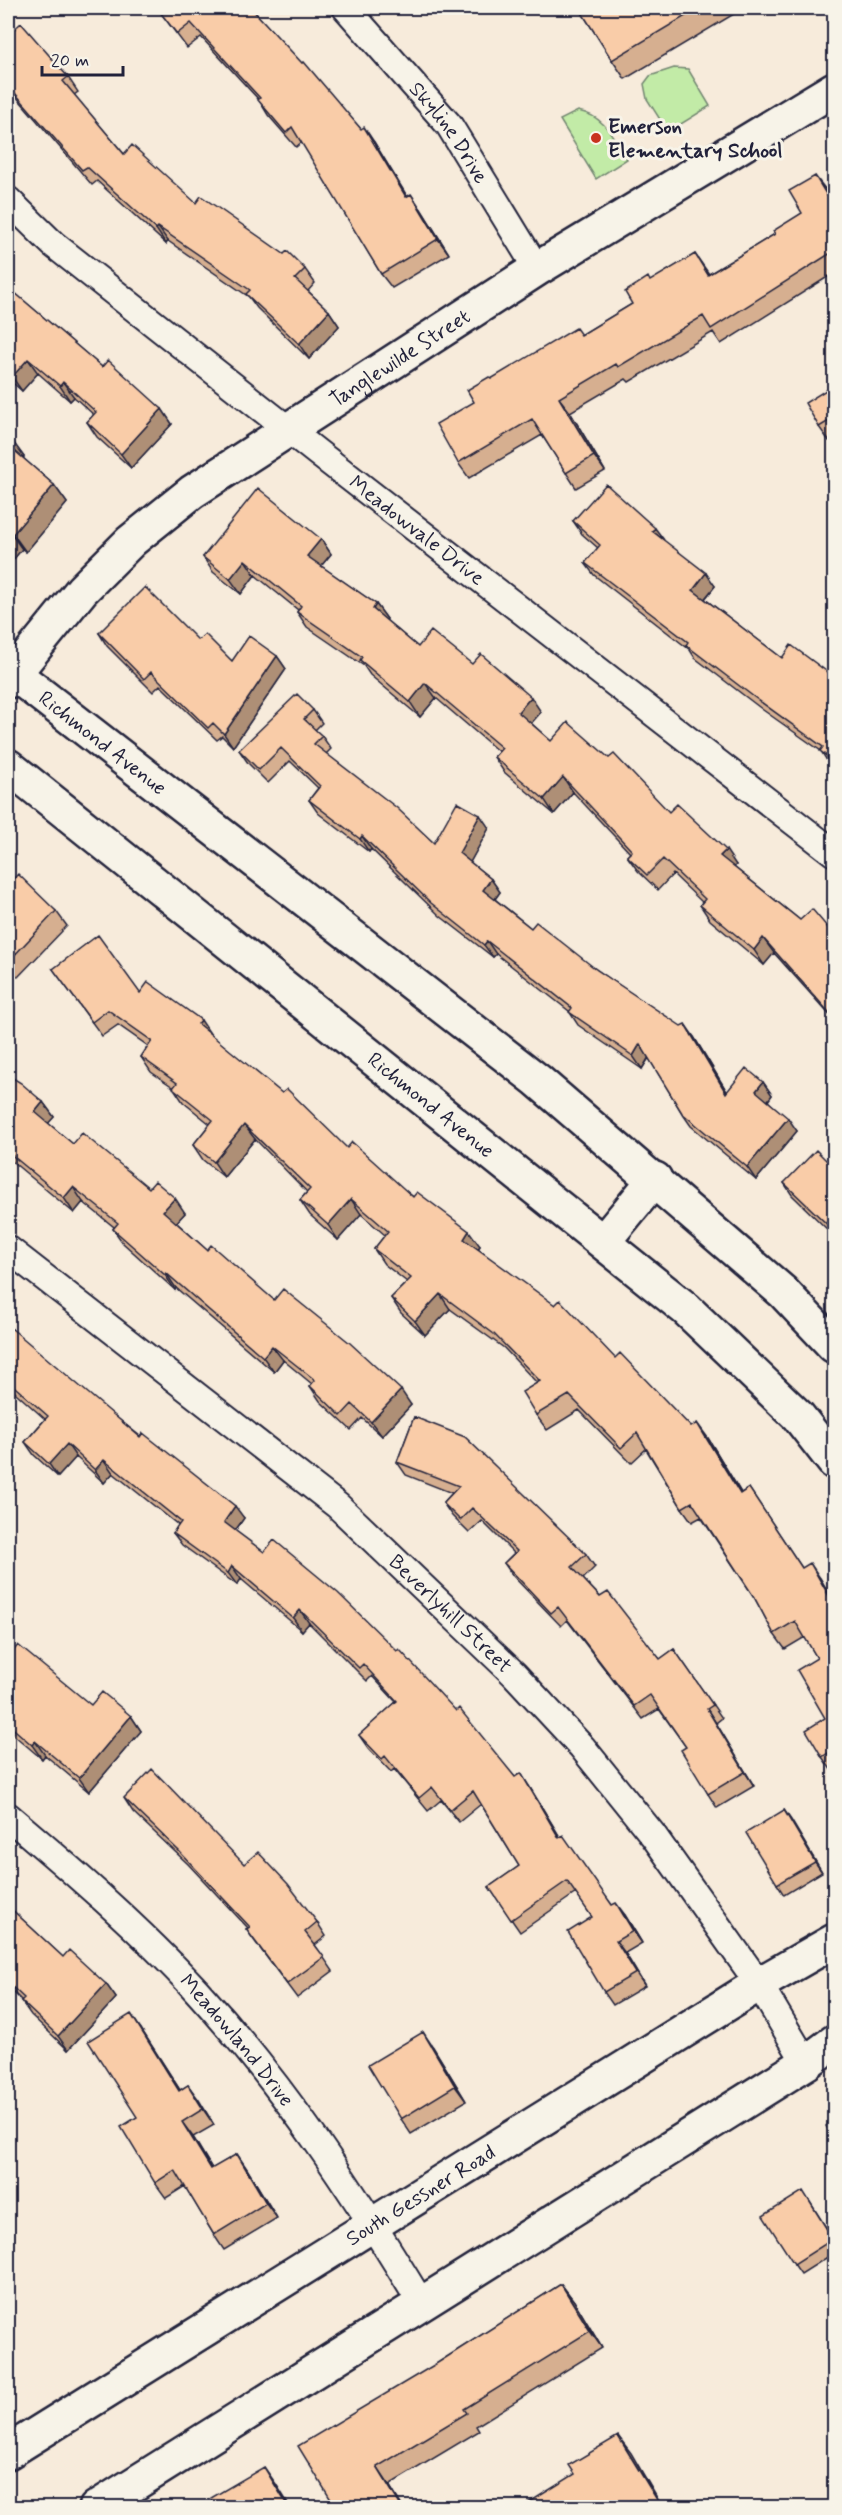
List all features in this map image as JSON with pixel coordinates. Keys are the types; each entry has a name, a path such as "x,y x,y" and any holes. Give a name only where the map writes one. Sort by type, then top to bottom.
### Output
{"main road":[{"name":"Tanglewilde Street","path":"10,674 82,590 131,541 192,492 537,269 833,93"},
{"name":"Richmond Avenue","path":"10,674 537,1080 655,1179 783,1292 834,1346"},
{"name":"Richmond Avenue","path":"8,766 686,1309 798,1416 834,1462"},
{"path":"603,1242 655,1179"},
{"name":"South Gessner Road","path":"8,2452 759,1984 834,1941"},
{"path":"96,2508 806,2063 834,2042"}],"street":[{"name":"Skyline Drive","path":"346,8 449,125 537,269"},
{"name":"Meadowvale Drive","path":"8,200 53,244 834,853"},
{"name":"Beverlyhill Street","path":"8,1249 338,1506 514,1674 582,1747 653,1835 759,1984 806,2063"},
{"name":"Meadowland Drive","path":"8,1816 80,1877 197,1991 297,2113 374,2224 421,2303"}],"green space":[{"path":"674,68 688,69 710,106 668,132 647,99 644,84 650,76"},
{"path":"578,111 602,123 627,159 596,179 560,120"}],"building":[{"path":"157,8 251,8 302,63 304,62 361,129 364,127 406,197 411,194 438,239 381,274 292,127 286,133 258,100 260,98 191,23 177,34"},
{"path":"579,8 699,8 612,60"},
{"path":"21,23 68,77 63,81 124,154 132,145 196,203 201,196 284,254 287,251 305,269 295,279 329,311 299,344 246,294 250,290 158,227 156,229 87,167 82,170 8,85 8,30 10,33"},
{"path":"815,176 834,207 834,251 711,329 703,316 618,367 616,364 559,398 594,456 566,473 532,419 458,463 436,424 474,402 467,390 489,377 491,379 576,328 581,335 632,304 625,292 648,277 650,281 695,254 708,275 775,234 773,231 802,213 789,191"},
{"path":"8,287 102,367 108,360 162,409 121,454 87,422 96,412 63,382 60,386 28,359 12,377 8,373"},
{"path":"834,385 834,418 819,427 805,403"},
{"path":"8,445 54,485 13,534 9,531 8,533"},
{"path":"606,484 655,528 652,531 706,573 693,590 782,658 791,645 834,677 832,702 834,704 834,761 820,751 823,747 686,645 688,642 585,563 600,545 573,521"},
{"path":"258,488 321,539 307,556 376,604 373,609 418,647 431,631 472,664 481,654 531,697 518,712 551,741 568,722 609,758 614,754 669,812 677,804 726,850 720,856 800,920 812,909 834,935 834,1018 763,938 754,950 700,905 705,899 663,859 647,875 627,856 632,851 563,777 544,799 494,757 502,748 425,683 410,702 360,660 362,657 297,612 301,606 245,560 230,579 203,557"},
{"path":"145,587 198,640 205,634 232,661 249,636 277,656 224,734 213,723 208,728 151,672 144,679 99,633"},
{"path":"297,694 313,710 304,719 322,736 314,744 397,808 434,843 457,802 480,815 459,853 491,879 483,890 531,928 536,922 597,970 681,1026 685,1024 726,1093 746,1068 763,1082 756,1091 788,1118 747,1167 682,1113 640,1044 633,1056 569,1012 572,1008 487,941 484,945 431,903 362,836 360,839 309,800 320,786 281,748 259,770 239,750"},
{"path":"8,874 13,879 18,874 56,911 8,962"},
{"path":"98,935 140,993 148,982 201,1020 198,1024 282,1093 287,1089 347,1148 352,1142 413,1197 417,1192 469,1231 464,1239 555,1305 560,1300 615,1358 620,1353 691,1427 697,1423 740,1494 749,1488 802,1568 810,1563 834,1605 834,1749 822,1757 806,1730 825,1718 797,1670 817,1658 795,1621 774,1634 754,1597 692,1502 682,1508 637,1433 621,1448 569,1395 536,1415 522,1392 540,1381 494,1334 440,1294 415,1321 391,1298 411,1278 374,1249 388,1231 351,1199 328,1225 300,1200 310,1189 244,1125 214,1162 193,1145 213,1120 173,1088 177,1083 141,1057 152,1041 108,1010 92,1022 53,969"},
{"path":"8,1075 43,1102 35,1112 73,1144 82,1133 149,1188 155,1181 175,1198 163,1211 207,1250 211,1245 274,1300 283,1289 350,1343 401,1390 371,1422 352,1404 341,1416 310,1386 315,1380 272,1346 263,1357 113,1229 118,1223 73,1187 64,1198 8,1152"},
{"path":"816,1150 834,1168 834,1224 831,1228 784,1183"},
{"path":"11,1328 140,1437 143,1433 235,1506 224,1522 264,1552 274,1540 338,1593 397,1651 399,1649 456,1711 459,1708 515,1777 521,1773 559,1838 563,1835 612,1905 616,1903 633,1931 616,1941 636,1973 604,1992 568,1932 592,1917 567,1881 511,1920 489,1887 519,1866 473,1791 450,1810 432,1787 419,1798 385,1756 382,1759 359,1735 397,1701 363,1664 359,1668 300,1610 293,1618 232,1566 228,1573 173,1533 181,1522 104,1460 95,1470 67,1444 49,1464 25,1442 48,1416 8,1381 8,1332"},
{"path":"414,1417 465,1437 586,1554 572,1567 600,1597 608,1592 660,1659 674,1649 713,1705 707,1709 745,1772 708,1794 681,1750 686,1747 650,1695 634,1706 558,1607 551,1613 504,1563 517,1551 472,1508 460,1520 443,1503 459,1486 397,1462"},
{"path":"18,1645 91,1705 102,1692 131,1716 79,1778 35,1741 32,1745 8,1724 8,1658"},
{"path":"152,1769 244,1864 258,1852 288,1884 317,1922 305,1932 324,1957 287,1984 246,1929 250,1927 179,1851 124,1798"},
{"path":"784,1810 815,1862 777,1884 746,1833"},
{"path":"8,1906 63,1957 69,1950 106,1984 58,2036 21,2001 24,1998 8,1983"},
{"path":"131,2014 179,2091 188,2085 203,2109 182,2122 211,2169 237,2154 266,2203 214,2235 175,2170 155,2183 121,2127 137,2117 88,2041"},
{"path":"423,2032 455,2086 401,2119 368,2065"},
{"path":"834,2121 834,2140 826,2126"},
{"path":"803,2191 833,2239 794,2264 763,2216"},
{"path":"561,2284 590,2331 464,2409 467,2413 377,2467 402,2508 336,2508 298,2446 439,2362"},
{"path":"618,2436 662,2508 520,2508 575,2474 569,2465"},
{"path":"264,2467 289,2508 217,2508 211,2498"}],"place":[{"name":"Emerson Elementary School","path":"596,138"}]}
